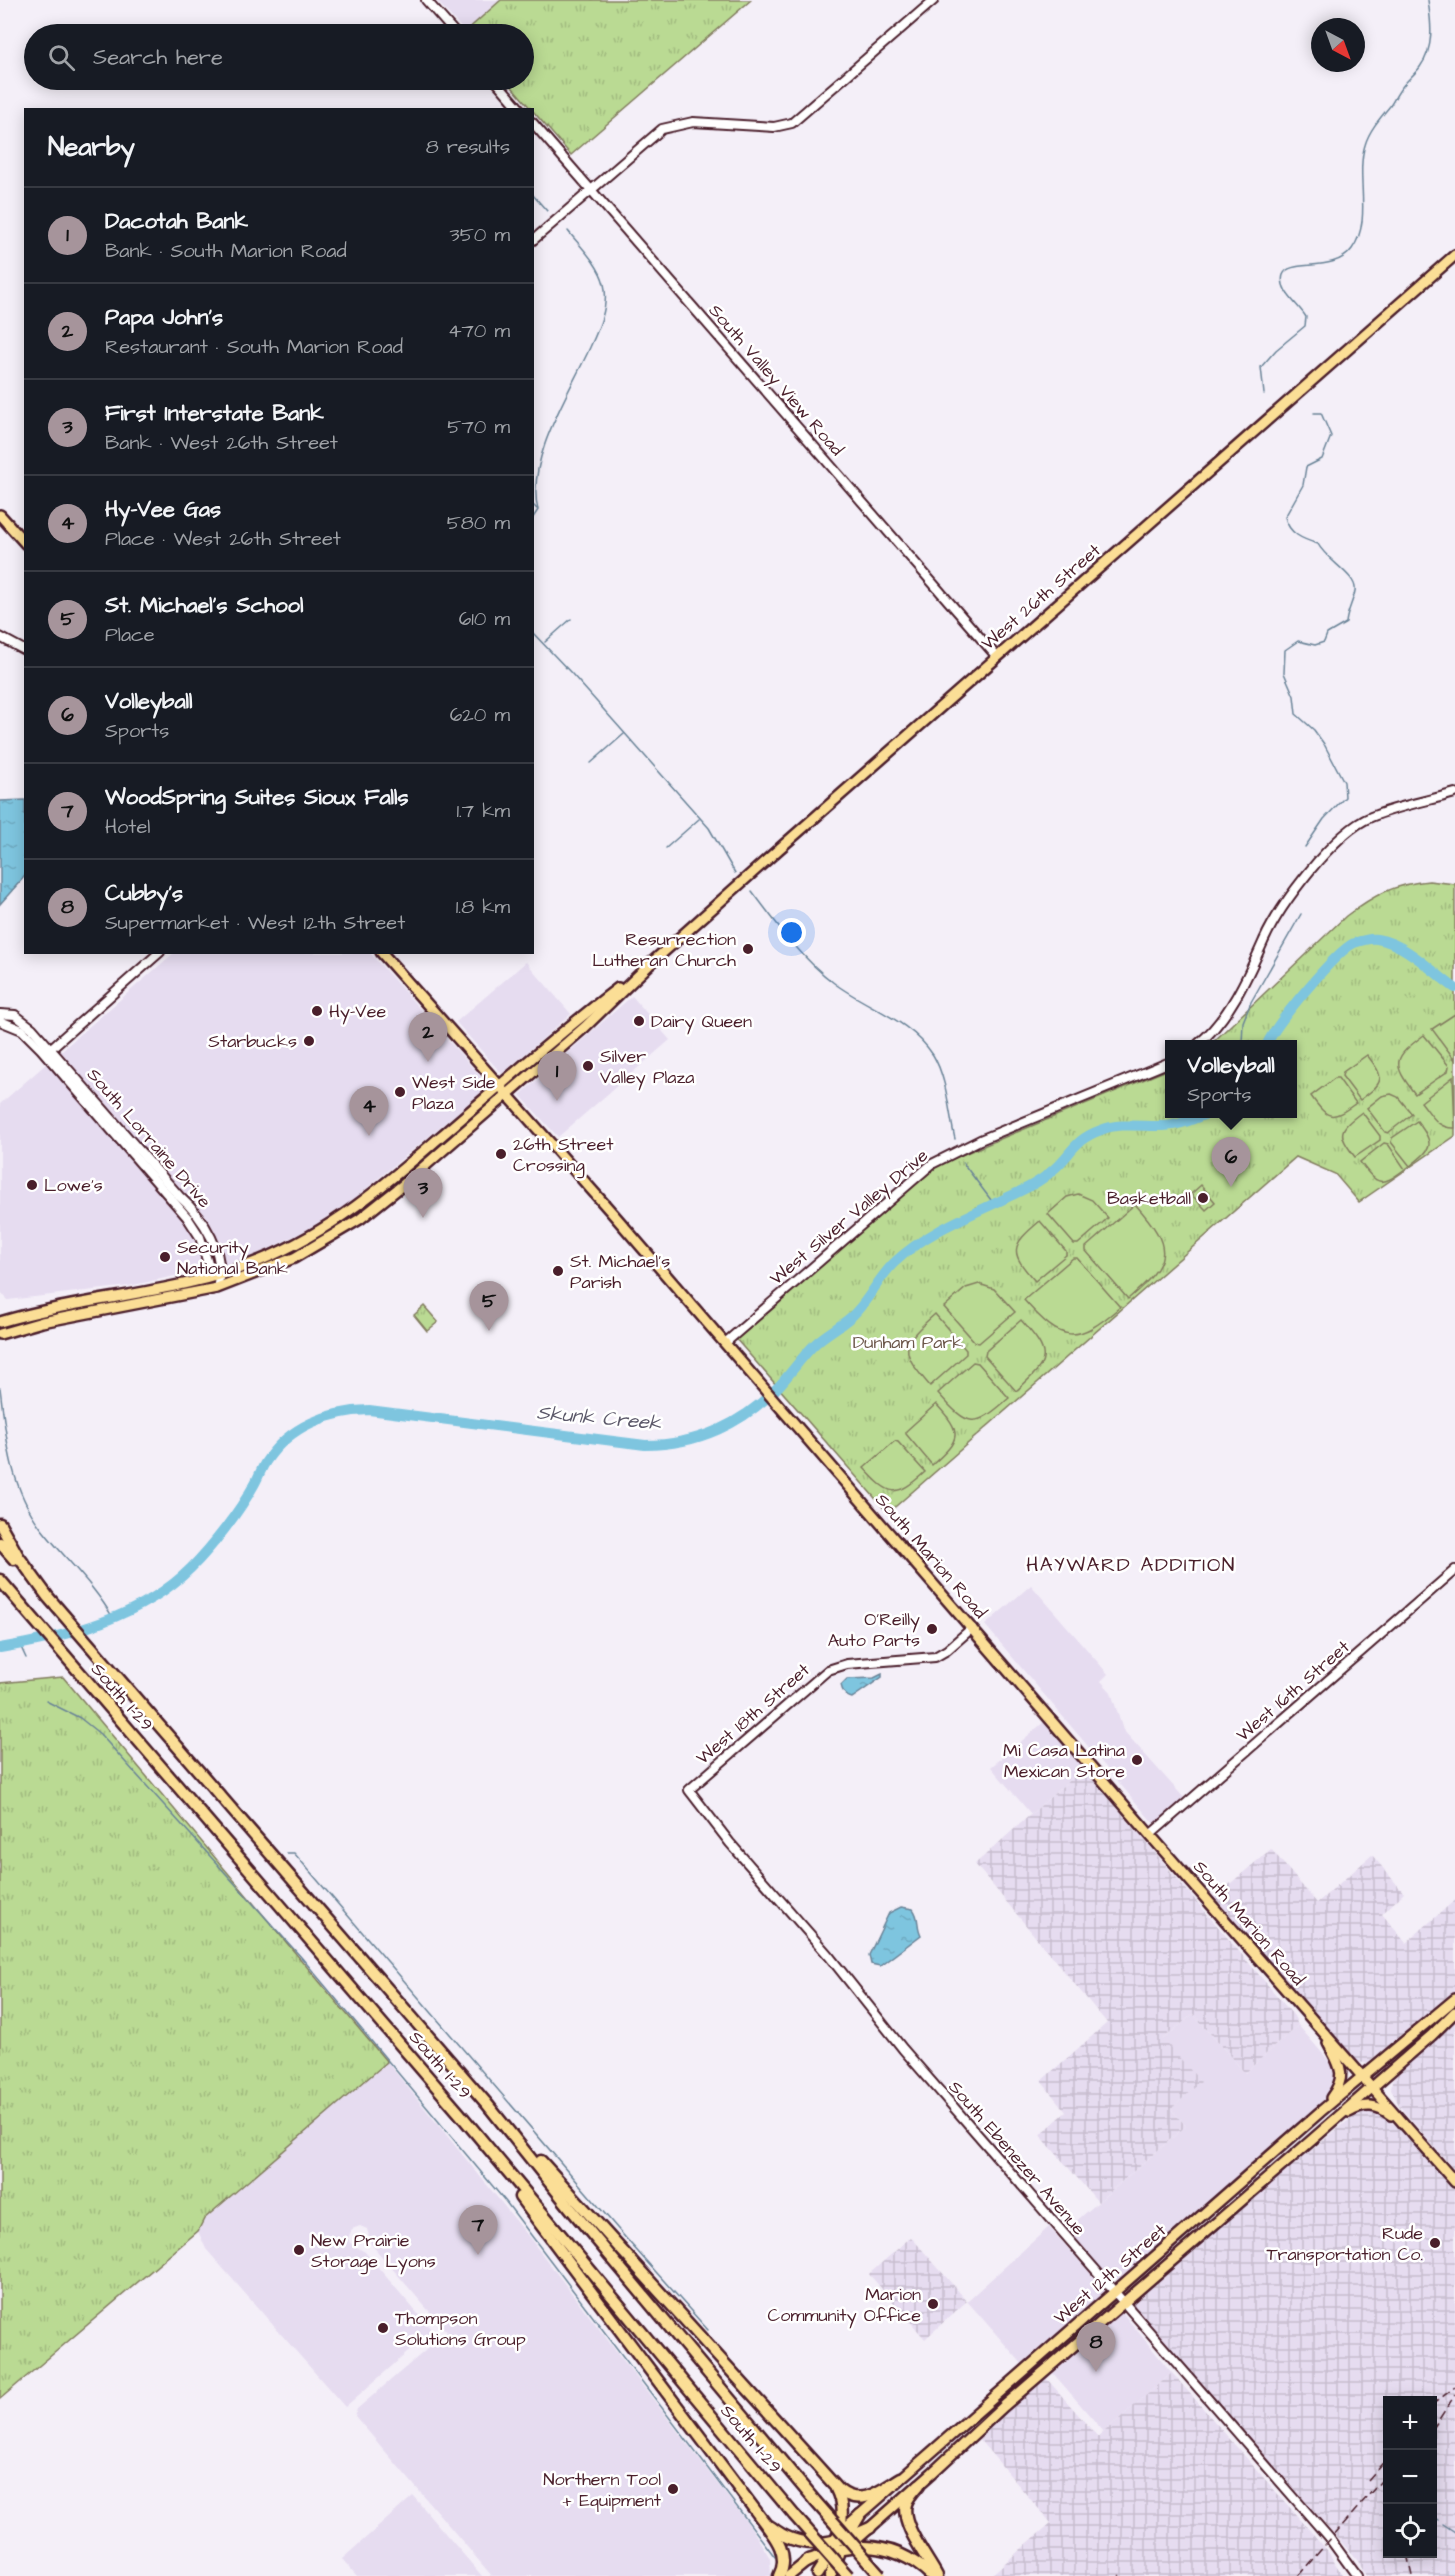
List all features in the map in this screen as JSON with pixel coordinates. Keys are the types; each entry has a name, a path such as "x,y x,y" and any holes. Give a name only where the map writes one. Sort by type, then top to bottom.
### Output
{"highway":[{"path":"0,1524 18,1556 51,1600"},
{"name":"South I-29","path":"0,1543 487,2104 675,2334 881,2575"},
{"name":"South I-29","path":"0,1582 460,2114 794,2515 848,2576"},
{"path":"487,2104 582,2204 844,2494 861,2498 875,2494 901,2478"},
{"path":"460,2114 575,2272 758,2514 782,2551 784,2564 779,2576"},
{"path":"829,2479 842,2505 842,2523 830,2576"},
{"path":"919,2485 908,2499 905,2509 906,2518 937,2576"},
{"path":"758,2514 778,2533 792,2540 870,2547 894,2552 911,2560 932,2576"},
{"path":"816,2575 860,2515"},
{"path":"806,2562 870,2528"}],"main road":[{"name":"West 26th Street","path":"0,1334 42,1322 217,1288 257,1274 302,1254 337,1234 376,1207 594,1019 649,965 1455,255"},
{"path":"0,515 24,542"},
{"name":"South Marion Road","path":"383,954 795,1423 1150,1835 1455,2182"},
{"name":"West 26th Street","path":"0,1322 47,1310 217,1276 292,1247 370,1198 578,1018 649,965"},
{"path":"376,1207 378,1198 418,1163 438,1140"},
{"path":"302,1254 363,1211 370,1203 370,1198"},
{"name":"West 12th Street","path":"860,2515 1320,2112 1455,1999"},
{"name":"West 12th Street","path":"870,2528 1004,2406 1313,2139 1432,2035 1455,2012"},
{"path":"1320,2112 1335,2092 1342,2077 1338,2061 1322,2031"},
{"path":"1313,2139 1347,2114 1367,2105 1383,2109 1406,2126"},
{"path":"789,2576 806,2562"}],"street":[{"path":"426,0 447,24"},
{"path":"534,239 654,135 670,126 693,122 774,127 792,123 934,0"},
{"path":"504,90 519,108"},
{"name":"South Valley View Road","path":"534,124 997,657"},
{"path":"0,637 24,650"},
{"path":"1202,1040 1215,1028 1242,986 1281,907 1344,835 1371,817 1455,793"},
{"path":"47,1056 50,1047 158,954"},
{"name":"South Lorraine Drive","path":"0,1014 15,1015 50,1047 202,1219 213,1242 217,1288"},
{"name":"South Lorraine Drive","path":"0,1021 22,1030 40,1048 193,1225 217,1276"},
{"path":"40,1048 50,1047"},
{"name":"West Silver Valley Drive","path":"725,1343 933,1164 980,1140 1165,1064"},
{"name":"West 16th Street","path":"1150,1835 1455,1570"},
{"name":"West 18th Street","path":"689,1790 828,1670 847,1664 935,1657 972,1628"},
{"name":"South Ebenezer Avenue","path":"689,1790 730,1843 829,1956 903,2049 1330,2539 1357,2576"}],"shaded area":[{"path":"436,0 501,0 474,24 458,24"},
{"path":"173,954 371,954 489,1086 349,1203 308,1229 247,1260 129,1286 8,1300 0,1291 0,1104"},
{"path":"526,962 571,1014 502,1074 456,1022"},
{"path":"632,996 670,1040 558,1137 520,1095"},
{"path":"1031,1585 1108,1674 1101,1681 1111,1692 1123,1730 1185,1799 1155,1825 985,1625"},
{"path":"1044,1722 1083,1768 1031,1814 991,1767"},
{"path":"1083,1768 1294,2016 1298,2025 1245,2073 1193,2014 1163,2039 1201,2082 1171,2109 1186,2126 1098,2202 1040,2135 1066,2112 1041,2081 1107,2023 975,1864"},
{"path":"1271,1849 1317,1903 1372,1855 1404,1893 1382,1914 1406,1943 1455,1900 1455,1992 1367,2063 1354,2062 1211,1900"},
{"path":"1193,2014 1245,2073 1298,2025 1333,2067 1335,2083 1321,2103 1126,2277 1112,2280 1066,2230 1186,2126 1171,2109 1200,2082 1162,2040"},
{"path":"1455,2019 1455,2171 1400,2107 1391,2089 1392,2081 1400,2070"},
{"path":"387,2062 522,2228 750,2526 770,2558 771,2576 492,2576 355,2416 357,2409 447,2332 371,2244 367,2229 360,2226 352,2229 348,2238 350,2243 365,2252 431,2332 345,2407 206,2249 198,2231 204,2220"},
{"path":"1368,2111 1378,2113 1397,2126 1455,2191 1455,2576 1366,2576 1358,2561 1131,2304 1242,2207 1358,2113"},
{"path":"1049,2227 1107,2292 1024,2366 967,2301"},
{"path":"911,2237 967,2301 925,2339 869,2274"},
{"path":"1121,2311 1172,2373 1104,2432 1052,2372"},
{"path":"1172,2373 1327,2550 1343,2576 990,2576 1051,2523 977,2437 1046,2378 1098,2437"},
{"path":"413,2496 482,2576 357,2576 342,2559"}],"green space":[{"path":"501,0 751,0 571,155 534,112 534,108 530,108 515,90 534,90 534,24 474,24"},
{"name":"Dunham Park","path":"1429,881 1455,884 1455,1136 1359,1202 1335,1174 1296,1157 888,1513 736,1339 935,1166 1165,1071 1165,1118 1297,1118 1297,1040 1215,1040 1346,916 1385,892"},
{"path":"1455,1014 1455,1060 1432,1029"},
{"path":"1424,1035 1449,1066 1448,1071 1415,1094 1402,1075 1399,1062 1406,1050"},
{"path":"1367,1055 1377,1070 1380,1080 1374,1089 1360,1100 1342,1076 1343,1072"},
{"path":"1453,1077 1455,1128 1449,1128 1431,1116 1421,1102"},
{"path":"1338,1078 1356,1103 1341,1113 1331,1115 1326,1114 1311,1096"},
{"path":"1391,1094 1398,1097 1412,1114 1388,1133 1367,1108 1382,1096"},
{"path":"1362,1112 1380,1136 1380,1140 1355,1157 1345,1142 1343,1132 1348,1123"},
{"path":"1417,1121 1427,1136 1429,1146 1423,1155 1410,1166 1391,1142 1392,1138"},
{"path":"1384,1143 1388,1144 1405,1169 1390,1179 1380,1181 1371,1176 1360,1162"},
{"name":"Basketball","path":"1201,1185 1215,1202 1206,1210 1191,1194"},
{"path":"1078,1194 1092,1200 1108,1218 1078,1244 1074,1244 1048,1214 1067,1197"},
{"path":"1135,1204 1157,1232 1162,1243 1163,1254 1153,1274 1128,1299 1086,1251 1086,1247"},
{"path":"1040,1221 1066,1251 1066,1255 1035,1281 1021,1263 1016,1250 1018,1243"},
{"path":"1073,1258 1077,1258 1120,1307 1092,1328 1070,1334 1049,1325 1024,1300"},
{"path":"979,1284 994,1289 1015,1312 979,1343 975,1342 944,1307 966,1288"},
{"path":"424,1306 438,1322 427,1331 414,1315"},
{"path":"935,1314 966,1350 966,1354 930,1386 913,1364 908,1348 915,1333"},
{"path":"1021,1320 1038,1342 1043,1357 1036,1372 1016,1391 985,1356 986,1351"},
{"path":"973,1362 978,1363 1009,1398 988,1415 972,1420 957,1413 938,1393"},
{"path":"936,1404 951,1422 955,1436 949,1449 932,1465 906,1434 906,1431"},
{"path":"895,1441 925,1472 907,1486 893,1491 880,1485 864,1468"},
{"path":"63,1677 387,2062 204,2219 198,2231 0,2399 0,1683"}],"water":[{"path":"24,800 24,877 0,904 0,801"},
{"path":"882,1674 882,1677 852,1698 843,1691 841,1685 847,1679 874,1678"},
{"path":"901,1907 913,1909 921,1935 880,1966 871,1964 869,1955 889,1913"}],"waterway":[{"path":"1264,394 1261,367 1276,350 1305,326 1306,317 1286,292 1282,281 1283,275 1294,267 1324,264 1344,257 1358,238 1363,212 1362,157 1365,145 1375,125 1400,89 1425,59 1431,34 1428,0"},
{"path":"534,196 547,211"},
{"path":"534,516 538,510 536,491 538,471 550,430 587,354 604,311 605,293 602,277 589,256 568,231"},
{"path":"1305,847 1324,819 1345,797 1344,782 1324,744 1314,730 1296,714 1294,696 1284,673 1285,650 1298,641 1315,645 1324,642 1327,634 1346,623 1355,591 1355,585 1347,574 1318,544 1293,532 1285,517 1303,485 1306,467 1322,459 1331,436 1321,413 1314,413"},
{"path":"534,506 537,509"},
{"path":"545,642 571,619"},
{"path":"534,634 709,828 735,873"},
{"path":"591,763 624,734"},
{"path":"666,848 699,819"},
{"path":"752,891 790,940 822,973 847,992 900,1023 912,1032 933,1055 942,1074 955,1139"},
{"path":"1242,1040 1243,1022 1251,1002 1301,914"},
{"name":"Skunk Creek","path":"1269,1040 1320,974 1345,949 1357,942 1377,939 1398,946 1455,988"},
{"name":"Skunk Creek","path":"0,1648 77,1631 150,1600 191,1568 225,1528 276,1448 299,1430 325,1417 369,1410 645,1445 683,1441 718,1430 750,1411 779,1386 814,1345 857,1311 891,1266 921,1241 1048,1175 1084,1138 1092,1134 1116,1126 1175,1125 1196,1118"},
{"path":"963,1163 994,1204"},
{"path":"0,1388 11,1461 22,1496 41,1528 88,1582 113,1618"},
{"path":"20,1645 26,1658"},
{"path":"46,1701 80,1718 100,1734 301,1957 506,2202 775,2557"},
{"path":"287,1853 294,1853 630,2243 708,2330"},
{"path":"1443,2524 1455,2532"}],"railway":[{"path":"1437,2401 1455,2387"},
{"path":"1437,2422 1455,2395"},
{"path":"1368,2480 1383,2463"},
{"path":"1298,2576 1383,2479"},
{"path":"1408,2558 1412,2576"}],"place":[{"name":"Resurrection Lutheran Church","path":"748,949"},
{"name":"Hy-Vee","path":"317,1011"},
{"name":"Dairy Queen","path":"639,1021"},
{"name":"Starbucks","path":"309,1041"},
{"name":"Papa John's","path":"428,1062"},
{"name":"Silver Valley Plaza","path":"588,1066"},
{"name":"West Side Plaza","path":"400,1092"},
{"name":"Dacotah Bank","path":"557,1101"},
{"name":"Hy-Vee Gas","path":"369,1136"},
{"name":"26th Street Crossing","path":"501,1154"},
{"name":"Lowe's","path":"32,1185"},
{"name":"Volleyball","path":"1231,1187"},
{"name":"Basketball","path":"1203,1198"},
{"name":"First Interstate Bank","path":"423,1218"},
{"name":"Security National Bank","path":"165,1257"},
{"name":"St. Michael's Parish","path":"558,1271"},
{"name":"St. Michael's School","path":"489,1331"},
{"name":"O'Reilly Auto Parts","path":"932,1629"},
{"name":"Mi Casa Latina Mexican Store","path":"1137,1760"},
{"name":"Rude Transportation Co.","path":"1435,2243"},
{"name":"New Prairie Storage Lyons","path":"299,2250"},
{"name":"WoodSpring Suites Sioux Falls","path":"478,2255"},
{"name":"Marion Community Office","path":"933,2304"},
{"name":"Thompson Solutions Group","path":"383,2328"},
{"name":"Cubby's","path":"1096,2372"},
{"name":"Northern Tool + Equipment","path":"673,2489"}],"district":[{"name":"HAYWARD ADDITION","path":"1131,1565"}]}
